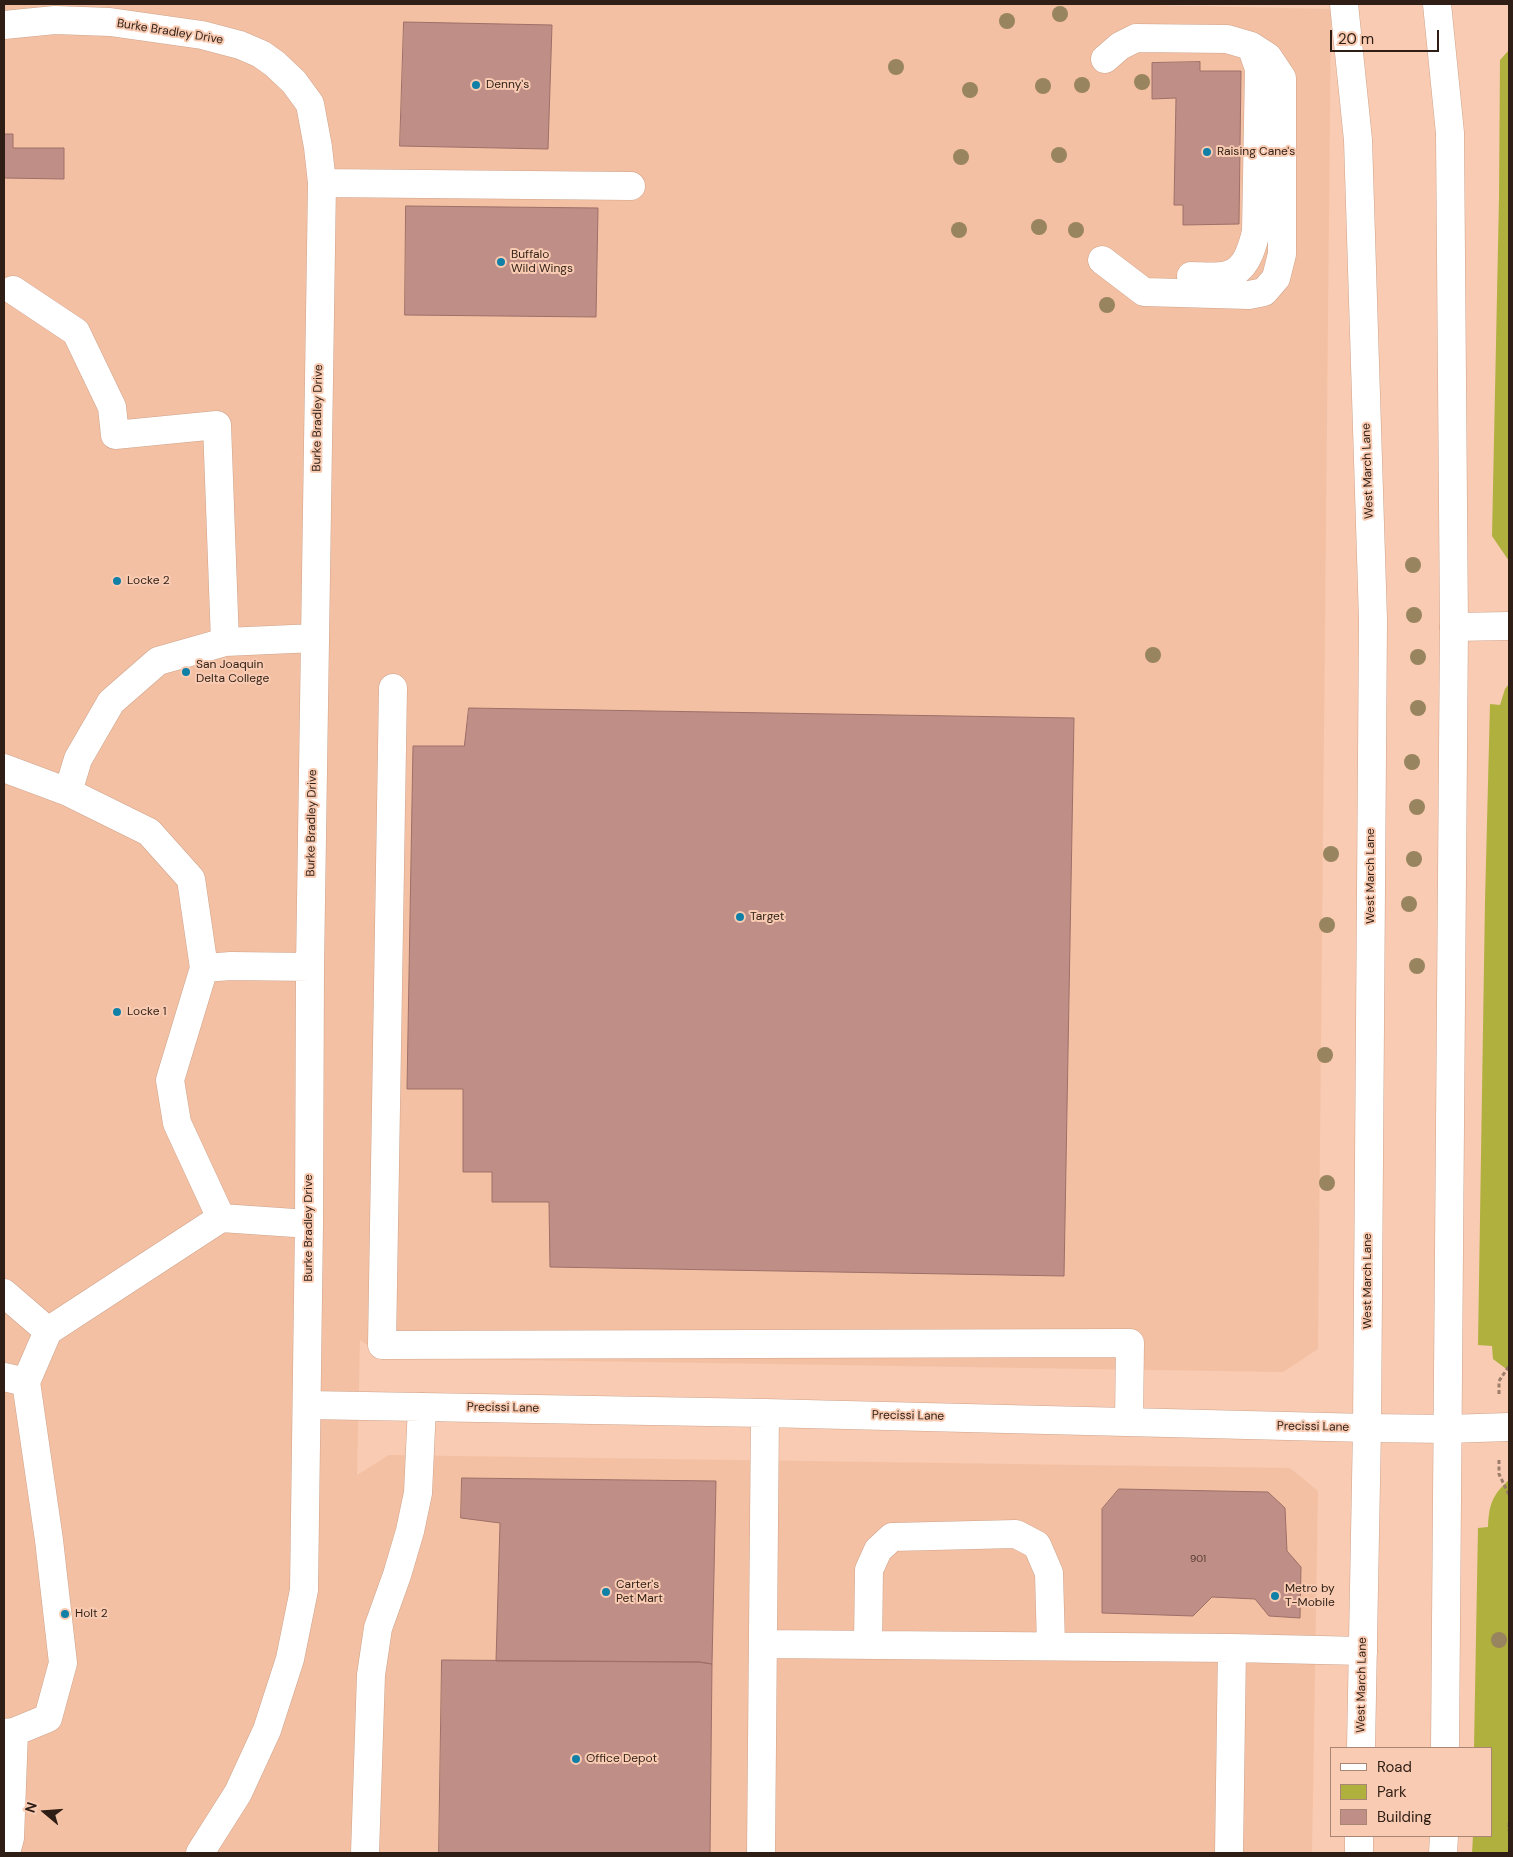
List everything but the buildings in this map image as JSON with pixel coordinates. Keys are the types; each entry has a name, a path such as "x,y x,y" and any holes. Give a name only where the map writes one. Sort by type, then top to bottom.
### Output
{"main road":[{"name":"West March Lane","path":"1344,4 1358,140 1373,620 1367,1428 1361,1747"},
{"path":"1437,4 1450,133 1454,626 1445,1747"},
{"name":"Burke Bradley Drive","path":"4,26 55,20 110,22 202,35 240,45 261,54 294,82 310,104 322,183 310,967 304,1590 290,1659 267,1730 238,1793 200,1853"},
{"path":"1105,59 1120,46 1136,38 1227,39 1251,46 1268,57 1282,78 1282,254 1276,278 1264,292 1249,295 1144,292 1102,260 1152,276 1226,275 1238,270 1251,252 1256,232 1259,69 1251,46"},
{"path":"322,183 631,186"},
{"path":"13,290 76,332 112,407 115,435 217,425 225,642"},
{"path":"1454,626 1509,626"},
{"path":"68,792 78,759 111,702 158,661 225,642 315,638"},
{"path":"393,688 382,1345 1130,1344 1129,1422"},
{"path":"4,768 68,792 149,832 191,879 204,968 170,1080 177,1123 221,1218"},
{"path":"204,968 231,966 310,967"},
{"path":"6,1853 10,1838 9,1732 48,1718 63,1663 49,1540 15,1379 48,1331 221,1218 309,1224"},
{"path":"4,1293 48,1331"},
{"name":"Precissi Lane","path":"307,1405 765,1413 1367,1428 1448,1429 1509,1427"},
{"path":"366,1853 371,1675 378,1628 407,1539 418,1493 422,1407"},
{"path":"761,1853 765,1413"},
{"path":"868,1645 869,1570 878,1550 892,1537 1016,1534 1037,1545 1049,1573 1051,1646"},
{"path":"763,1644 1362,1651"},
{"path":"1229,1853 1232,1648"},
{"path":"1359,1837 1359,1853"},
{"path":"1443,1853 1444,1837"}],"path":[{"path":"1509,1823 1509,1831"}],"shaded area":[{"path":"4,4 1094,4 1331,9 1318,1349 1283,1372 388,1358 360,1340 357,1475 389,1455 1290,1468 1318,1491 1312,1853 4,1853"}],"green space":[{"path":"1509,50 1509,561 1492,536 1500,60"},
{"path":"1509,684 1509,1371 1493,1359 1492,1346 1478,1345 1490,704 1500,705 1505,689"},
{"path":"1509,1480 1509,1853 1472,1853 1473,1837 1493,1837 1493,1747 1474,1747 1478,1528 1488,1527 1492,1501"}],"place":[{"name":"Denny's","path":"476,85"},
{"name":"Raising Cane's","path":"1207,152"},
{"name":"Buffalo Wild Wings","path":"501,262"},
{"name":"Locke 2","path":"117,581"},
{"name":"San Joaquin Delta College","path":"186,672"},
{"name":"Target","path":"740,917"},
{"name":"Locke 1","path":"117,1012"},
{"name":"Carter's Pet Mart","path":"606,1592"},
{"name":"Metro by T-Mobile","path":"1275,1596"},
{"name":"Holt 2","path":"65,1614"},
{"name":"Office Depot","path":"576,1759"}]}
